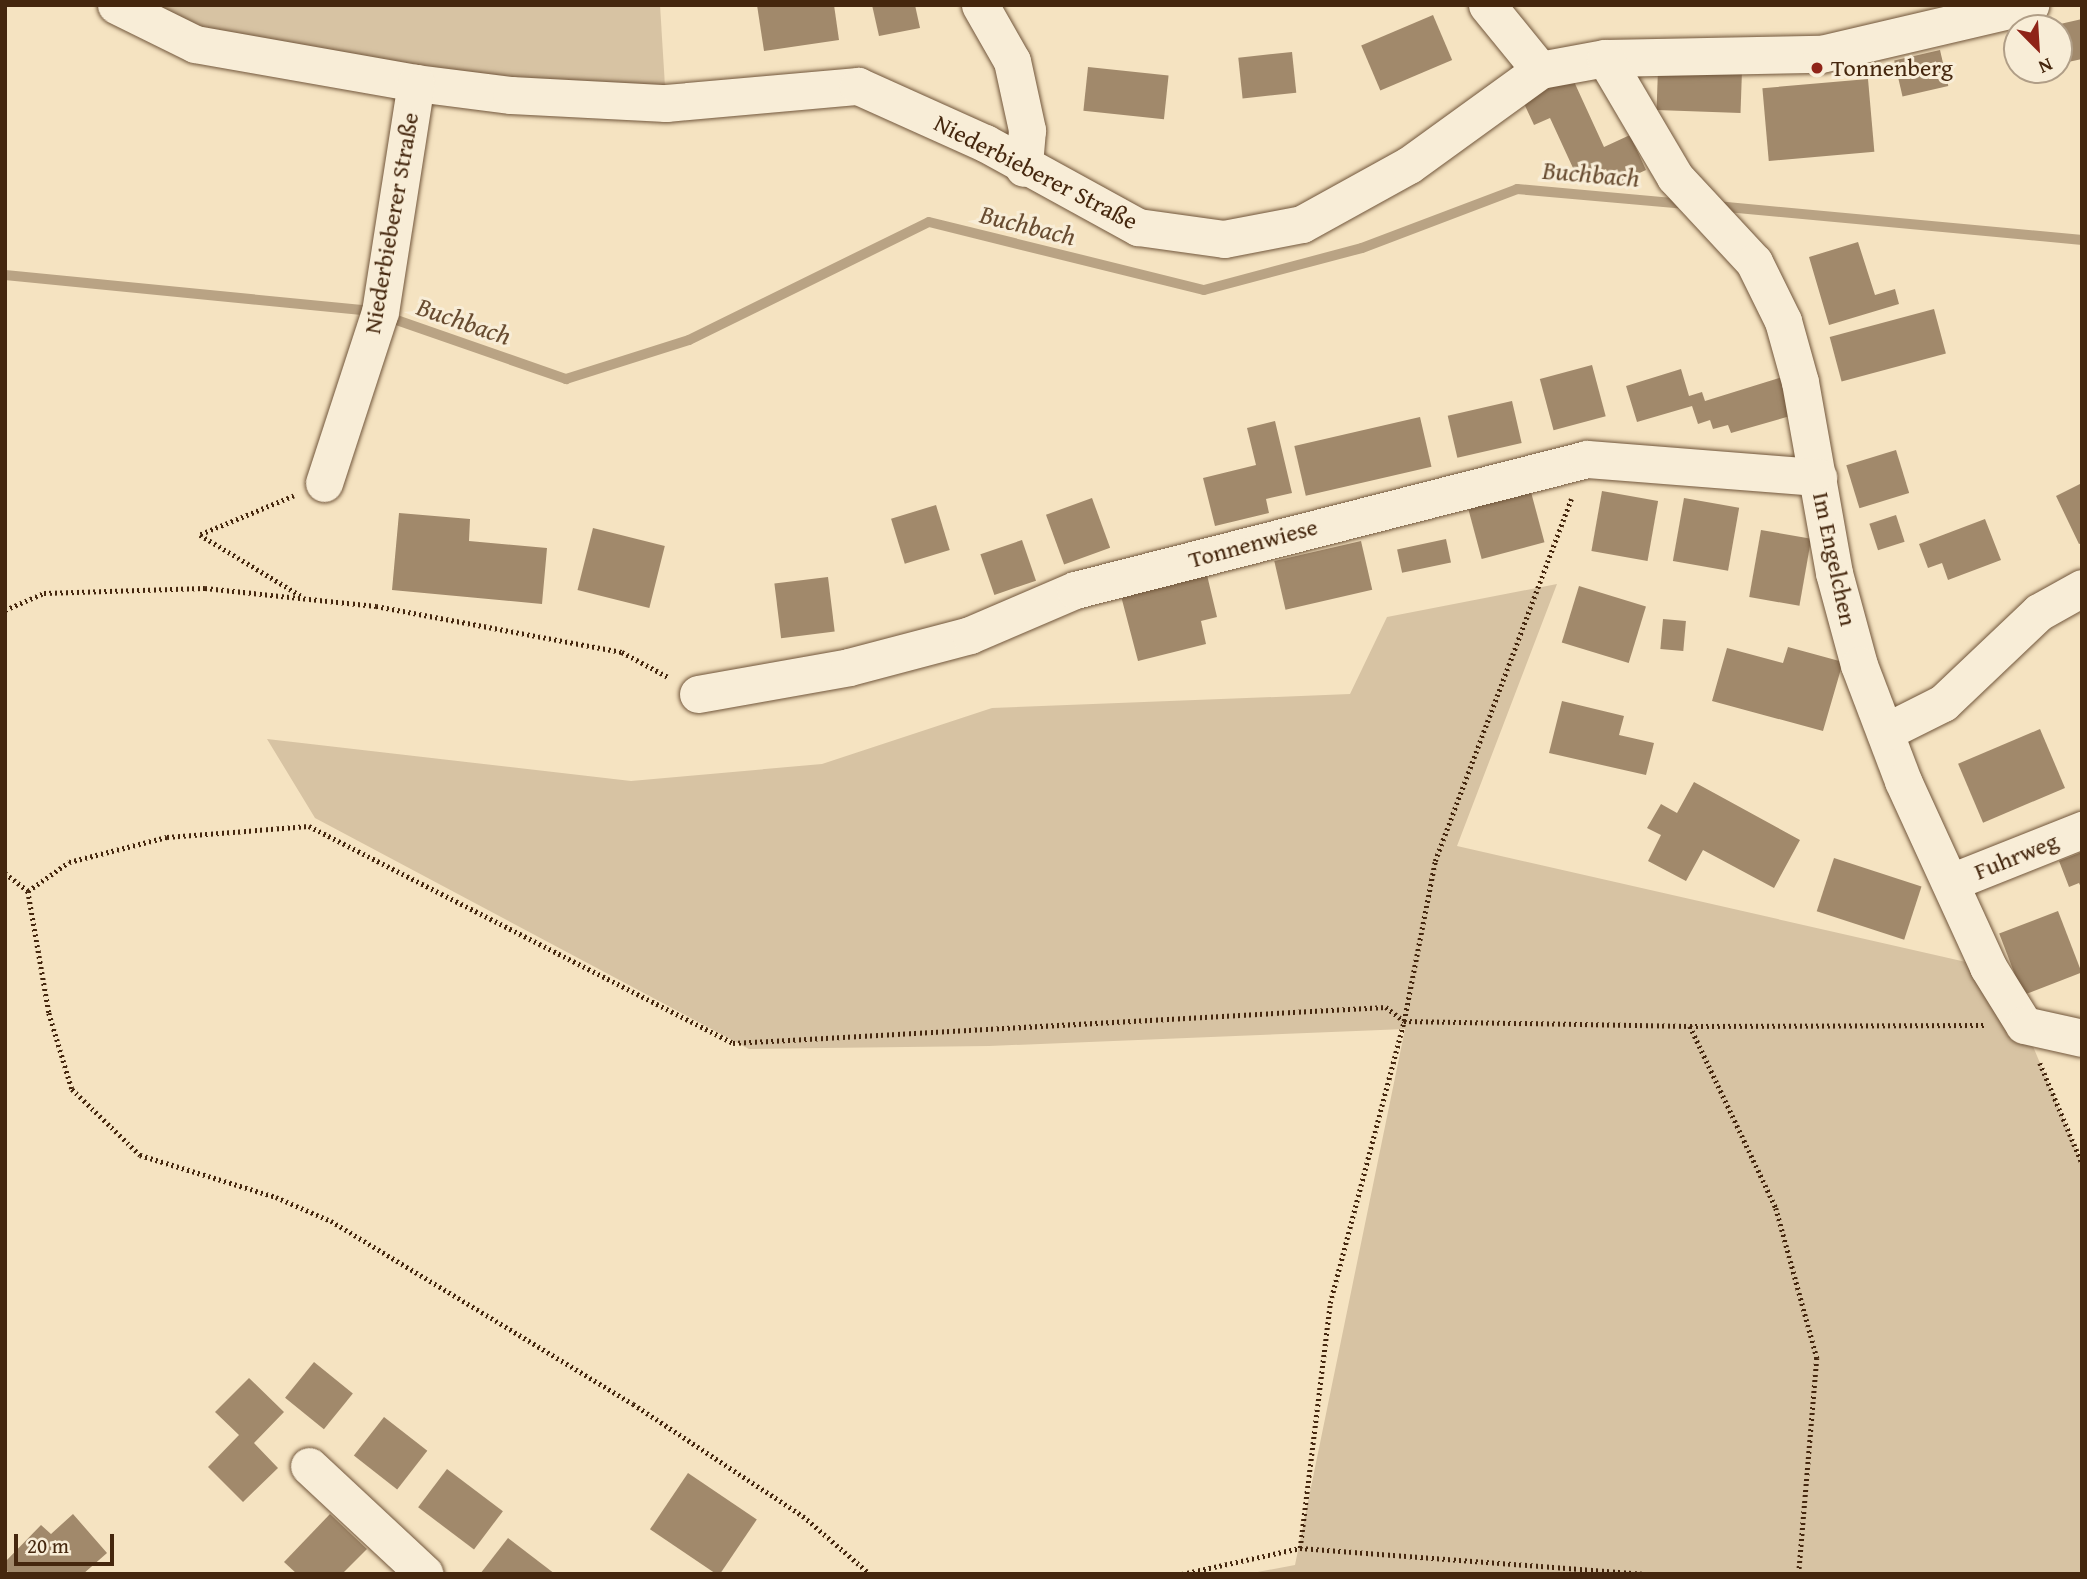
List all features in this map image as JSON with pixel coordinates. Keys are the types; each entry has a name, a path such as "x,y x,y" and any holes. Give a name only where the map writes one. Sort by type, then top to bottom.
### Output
{"street":[{"name":"Niederbieberer Straße","path":"116,5 195,44 416,83 511,94 666,103 859,86 985,143 1024,168 1138,227 1224,239 1302,224 1409,165 1540,70 1605,58 1821,54 2029,5"},
{"path":"981,5 1012,61 1027,130 1024,168"},
{"path":"1487,5 1540,70"},
{"name":"Im Engelchen","path":"1605,58 1675,177 1754,262 1783,321 1818,477 1834,573 1860,665 1885,732 1987,967 2024,1025"},
{"name":"Niederbieberer Straße","path":"324,483 380,312 416,83"},
{"name":"Tonnenwiese","path":"698,694 863,663 970,635 1075,590 1587,459 1818,477"},
{"path":"1885,732 1943,703 2039,612 2082,588"},
{"name":"Fuhrweg","path":"1951,882 2082,830"},
{"path":"2024,1025 2082,1038"},
{"path":"309,1466 425,1574"}],"path":[{"path":"1300,1548 1330,1303 1404,1021 1435,862 1587,459"},
{"path":"307,599 200,535 324,483"},
{"path":"5,610 44,593 205,588 376,606 622,652 698,694"},
{"path":"28,891 69,862 167,837 309,826 733,1044 1385,1007 1404,1021 1690,1026 2024,1025 2082,1163"},
{"path":"5,873 28,891 49,1013 72,1089 140,1155 276,1197 331,1221 633,1404 803,1516 870,1574"},
{"path":"1690,1026 1776,1208 1817,1358 1799,1574"},
{"path":"1182,1574 1300,1548 1642,1574"}],"shaded area":[{"path":"131,5 660,5 666,103 195,44"},
{"path":"1557,584 1457,846 1988,967 2024,1025 2082,1163 2082,1574 1247,1574 1295,1565 1405,1029 989,1046 749,1049 315,818 267,739 631,781 822,764 992,708 1350,694 1387,617"}],"building":[{"path":"757,5 834,5 839,40 764,51"},
{"path":"872,5 915,5 920,28 879,36"},
{"path":"1433,15 1452,60 1380,91 1361,45"},
{"path":"2082,19 2082,59 2073,61 2073,21"},
{"path":"1940,50 1948,86 1903,97 1894,61"},
{"path":"1292,52 1296,93 1243,98 1238,58"},
{"path":"1088,67 1169,75 1164,119 1083,111"},
{"path":"1658,69 1742,72 1741,113 1657,110"},
{"path":"1571,75 1604,147 1630,135 1646,170 1613,185 1606,169 1579,181 1550,118 1534,125 1521,97"},
{"path":"1868,79 1874,152 1769,161 1762,88"},
{"path":"1858,242 1875,295 1895,289 1899,304 1829,325 1809,257"},
{"path":"1934,309 1946,353 1842,381 1830,337"},
{"path":"1592,365 1606,416 1554,430 1540,379"},
{"path":"1681,369 1689,396 1702,392 1705,401 1786,376 1797,414 1731,433 1728,425 1713,429 1710,420 1698,424 1692,406 1637,422 1626,386"},
{"path":"1512,401 1522,443 1457,458 1448,416"},
{"path":"1420,417 1431,467 1306,496 1294,446"},
{"path":"1275,421 1292,493 1266,499 1269,513 1215,526 1203,478 1256,465 1247,428"},
{"path":"1896,450 1909,493 1859,508 1846,465"},
{"path":"2082,483 2082,543 2079,544 2056,496"},
{"path":"1602,491 1658,501 1648,561 1591,551"},
{"path":"1531,492 1544,542 1482,559 1468,509"},
{"path":"1092,498 1110,548 1064,565 1046,515"},
{"path":"1684,498 1739,508 1728,571 1673,561"},
{"path":"936,505 950,550 905,564 891,519"},
{"path":"399,513 470,519 469,541 547,548 542,604 392,590"},
{"path":"1896,515 1905,542 1878,550 1869,524"},
{"path":"1985,519 2001,560 1948,580 1942,563 1928,568 1919,544"},
{"path":"593,528 665,546 649,608 578,590"},
{"path":"1761,530 1811,539 1799,606 1749,597"},
{"path":"1446,539 1451,562 1402,573 1397,549"},
{"path":"1022,540 1036,581 994,595 980,554"},
{"path":"1361,541 1372,590 1286,610 1274,561"},
{"path":"1207,575 1217,617 1201,621 1206,644 1138,661 1121,596"},
{"path":"828,577 835,632 781,638 774,584"},
{"path":"1579,586 1646,606 1629,663 1562,642"},
{"path":"1663,619 1686,621 1683,651 1660,649"},
{"path":"1788,647 1843,662 1823,731 1712,701 1727,648 1783,663"},
{"path":"1562,701 1624,716 1619,735 1654,743 1646,775 1549,753"},
{"path":"2040,729 2065,788 1983,823 1958,764"},
{"path":"1694,782 1800,840 1774,888 1703,850 1686,881 1648,861 1661,835 1647,828 1661,804 1677,813"},
{"path":"2082,852 2082,890 2079,883 2069,887 2059,861"},
{"path":"1834,858 1921,886 1904,940 1817,911"},
{"path":"2058,911 2082,973 2023,995 1999,934"},
{"path":"314,1362 353,1393 324,1429 285,1398"},
{"path":"249,1378 284,1412 254,1443 278,1468 243,1502 208,1467 239,1435 215,1412"},
{"path":"384,1417 427,1451 397,1489 354,1456"},
{"path":"447,1469 503,1511 474,1549 418,1507"},
{"path":"688,1473 757,1519 720,1574 650,1529"},
{"path":"73,1514 107,1553 83,1574 10,1574 5,1569 5,1562 41,1525 51,1534"},
{"path":"330,1514 367,1549 342,1574 297,1574 284,1562"},
{"path":"508,1538 555,1574 480,1574"}],"waterway":[{"name":"Buchbach","path":"385,316 566,379 689,340 929,222 1204,290 1362,248 1517,189 1686,204"},
{"name":"Buchbach","path":"1716,206 2082,240"},
{"name":"Buchbach","path":"5,275 372,311"}],"place":[{"name":"Tonnenberg","path":"1817,68"}]}
